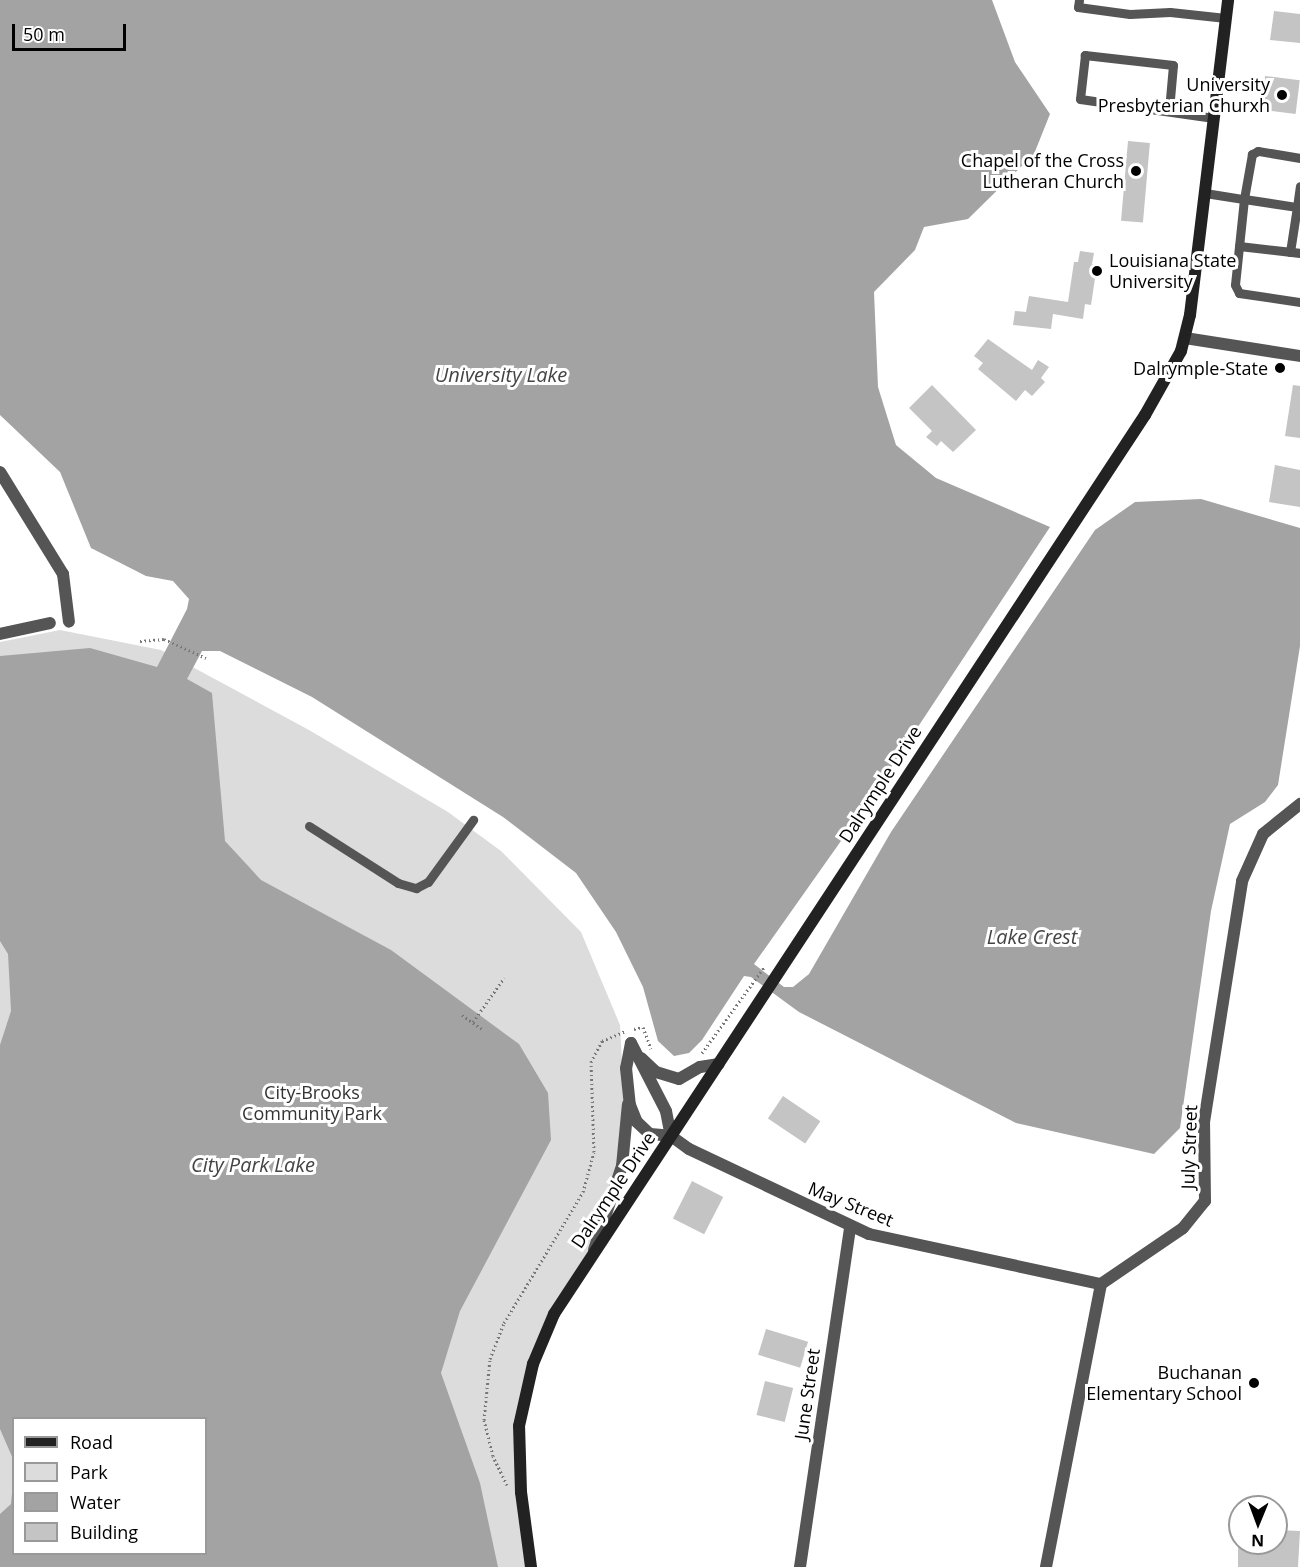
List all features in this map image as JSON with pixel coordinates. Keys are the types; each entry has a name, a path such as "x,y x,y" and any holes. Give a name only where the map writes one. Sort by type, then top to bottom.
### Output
{"street":[{"name":"Dalrymple Drive","path":"531,1567 518,1460 521,1412 543,1338 593,1252 1145,415 1185,338 1228,0"},
{"path":"1185,338 1300,356"},
{"path":"0,472 63,574 69,622"},
{"path":"0,634 50,623"},
{"name":"July Street","path":"1101,1284 1183,1228 1205,1201 1203,1130 1242,881 1263,834 1300,804"},
{"name":"May Street","path":"637,1053 631,1043 626,1068 628,1094 633,1113 644,1130 657,1136 671,1136 689,1149 850,1227 905,1244 1101,1284"},
{"path":"637,1053 656,1072 679,1079 699,1067 719,1064"},
{"path":"637,1053 645,1076 669,1118 671,1136"},
{"path":"593,1252 622,1166 628,1094"},
{"name":"June Street","path":"800,1567 850,1227"},
{"path":"1046,1567 1101,1284"}],"lane":[{"path":"1079,0 1078,7 1130,14 1170,12 1226,18"},
{"path":"1169,110 1173,65 1085,55 1080,99 1214,118"},
{"path":"1300,158 1258,152 1252,154 1244,199 1235,285 1239,293 1300,302"},
{"path":"1239,246 1295,253 1300,186"},
{"path":"1205,193 1297,207"},
{"path":"309,826 398,883 416,888 428,882 473,820"}],"path":[{"path":"140,641 169,641 206,658"},
{"path":"695,1060 770,958"},
{"path":"473,1022 504,978"},
{"path":"462,1015 482,1029"},
{"path":"643,1027 657,1057"},
{"path":"509,1494 493,1456 484,1420 485,1385 504,1323 572,1215 590,1175 594,1116 591,1062 602,1041 615,1033"}],"green space":[{"name":"City Park Lake","path":"60,630 161,650 309,730 448,812 501,851 581,932 620,1025 626,1140 593,1252 538,1350 521,1412 531,1567 0,1567 0,642"}],"water":[{"path":"0,0 992,0 1015,62 1050,114 1034,154 968,219 924,227 915,250 874,292 878,387 896,445 936,478 1050,527 865,807 754,964 784,987 793,987 809,974 891,832 1095,530 1135,502 1201,499 1300,528 1300,646 1278,785 1265,802 1230,824 1211,911 1180,1128 1154,1154 1016,1123 799,1012 751,977 744,976 702,1040 689,1053 674,1056 658,1041 643,987 616,932 576,873 503,817 312,697 220,651 202,651 187,679 212,693 225,841 261,880 391,950 519,1044 548,1093 551,1140 460,1311 441,1373 480,1483 498,1567 0,1567 0,1514 11,1504 12,1493 12,1555 207,1555 207,1417 12,1417 12,1457 0,1429 0,1045 11,1011 8,954 0,941 0,656 90,648 157,667 187,609 189,599 173,581 146,576 91,548 60,472 0,415"}],"building":[{"path":"1274,11 1300,14 1300,43 1270,40"},
{"name":"University Presbyterian Churxh","path":"1265,76 1300,80 1296,114 1261,110"},
{"name":"Chapel of the Cross Lutheran Church","path":"1128,141 1150,143 1143,223 1121,221"},
{"path":"1080,251 1094,253 1092,264 1097,265 1091,305 1085,304 1083,319 1053,314 1051,329 1013,325 1015,311 1026,312 1029,296 1068,302 1074,262 1078,262"},
{"path":"988,339 1032,370 1038,360 1049,367 1041,378 1045,382 1032,396 1025,390 1016,401 978,369 983,363 974,356"},
{"path":"932,385 976,430 953,452 941,441 937,446 926,437 932,431 909,408"},
{"path":"1293,385 1300,386 1300,438 1285,436"},
{"path":"1275,465 1300,470 1300,507 1269,502"},
{"path":"783,1096 820,1121 805,1144 768,1118"},
{"path":"692,1181 723,1197 704,1234 673,1218"},
{"path":"766,1329 808,1342 800,1368 758,1355"},
{"path":"765,1381 793,1388 785,1422 757,1415"},
{"path":"1288,1530 1300,1531 1298,1567 1238,1567 1238,1555 1288,1555"}],"place":[{"name":"University Presbyterian Churxh","path":"1282,95"},
{"name":"Chapel of the Cross Lutheran Church","path":"1136,171"},
{"name":"Louisiana State University","path":"1097,271"},
{"name":"Dalrymple-State","path":"1280,368"},
{"name":"Buchanan Elementary School","path":"1254,1383"}],"water label":[{"name":"University Lake","path":"501,374"},
{"name":"Lake Crest","path":"1032,936"}],"park label":[{"name":"City-Brooks Community Park","path":"312,1103"}]}
